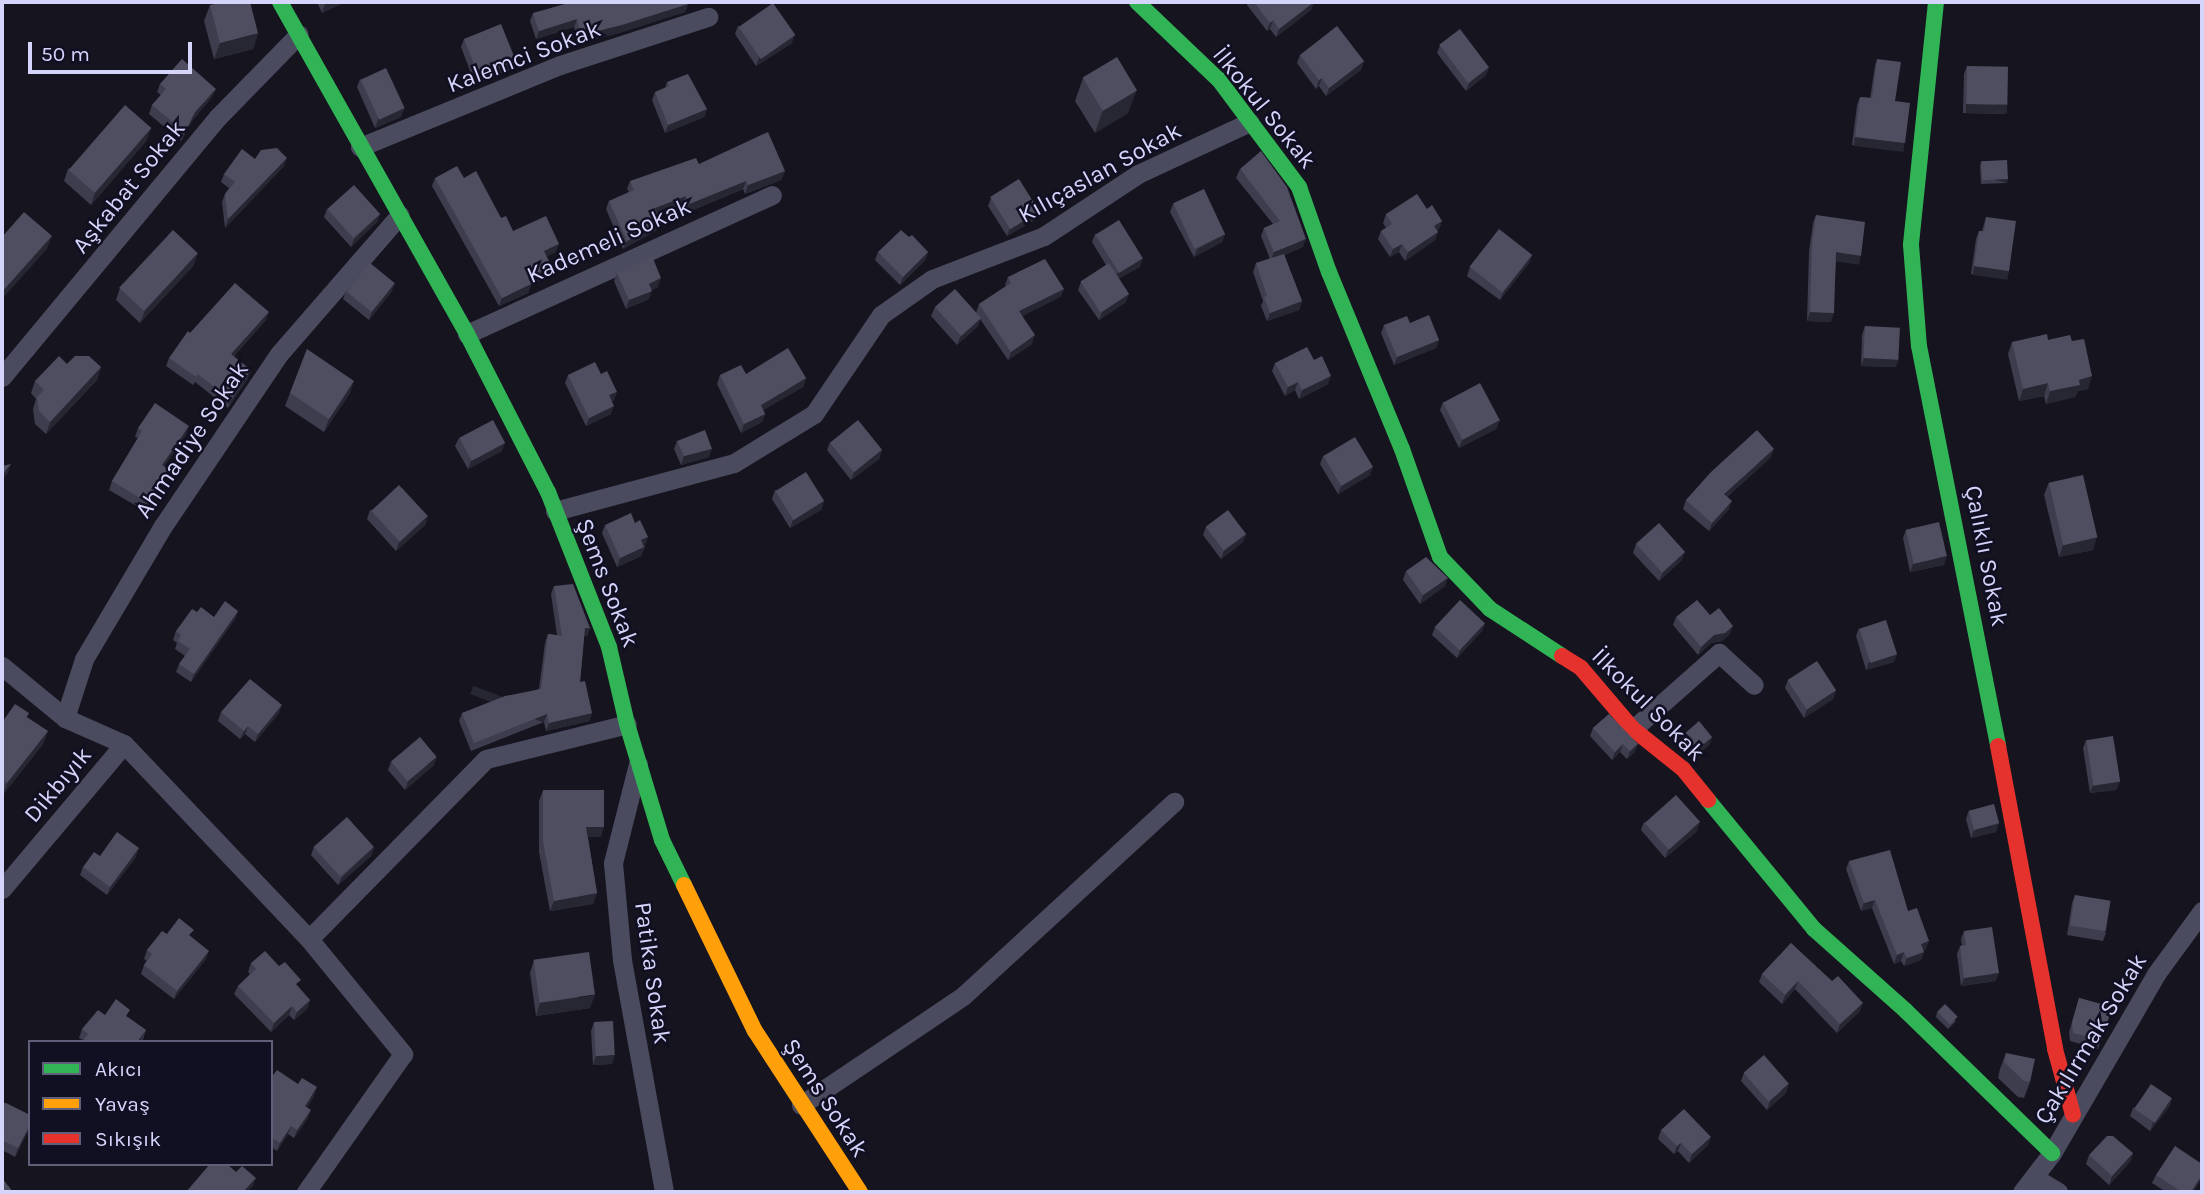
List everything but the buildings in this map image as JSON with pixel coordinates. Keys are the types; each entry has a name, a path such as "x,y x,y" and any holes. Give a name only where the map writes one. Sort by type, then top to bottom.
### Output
{"street":[{"name":"Şems Sokak","path":"279,2 467,334 555,510 609,647 627,724 662,840 721,967 755,1031 860,1192"},
{"name":"İlkokul Sokak","path":"1137,2 1219,80 1299,187 1329,272 1402,449 1440,557 1490,609 1581,668 1633,729 1683,769 1814,929 1906,1011 2052,1153"},
{"name":"Çalıklı Sokak","path":"1937,2 1911,245 1919,346 1961,544 2052,1036 2073,1115"},
{"name":"Kalemci Sokak","path":"360,147 560,65 708,17"},
{"name":"Aşkabat Sokak","path":"2,377 218,118 299,34"},
{"name":"Kılıçaslan Sokak","path":"555,510 734,463 814,414 881,315 932,279 1044,236 1138,174 1250,122"},
{"name":"Kademeli Sokak","path":"467,334 772,195"},
{"name":"Ahmadiye Sokak","path":"65,718 84,659 163,526 279,354 400,215"},
{"path":"1633,729 1720,653 1754,685"},
{"path":"2,666 65,718 124,744 309,939 403,1054 306,1192"},
{"path":"309,939 486,759 627,724"},
{"name":"Dikbıyık","path":"2,889 124,744"},
{"name":"Patika Sokak","path":"639,762 613,863 622,960 664,1192"},
{"path":"801,1105 962,996 1174,802"},
{"name":"Çakılırmak Sokak","path":"2029,1185 2052,1153 2157,974 2202,911"},
{"path":"2029,1185 2058,1192"}],"traffic: fast":[{"path":"280,2 467,334 548,492 609,647 627,724 662,840 684,885"},
{"path":"1137,2 1219,80 1299,187 1329,272 1402,449 1440,557 1490,609 1562,656"},
{"path":"1936,2 1911,245 1919,346 1998,746"},
{"path":"1708,800 1814,929 1906,1011 2052,1153"}],"traffic: slow":[{"path":"684,885 755,1031 860,1192"}],"traffic: jam":[{"path":"1562,656 1581,668 1633,729 1683,769 1708,800"},
{"path":"1998,746 2055,1049 2073,1115"}]}
